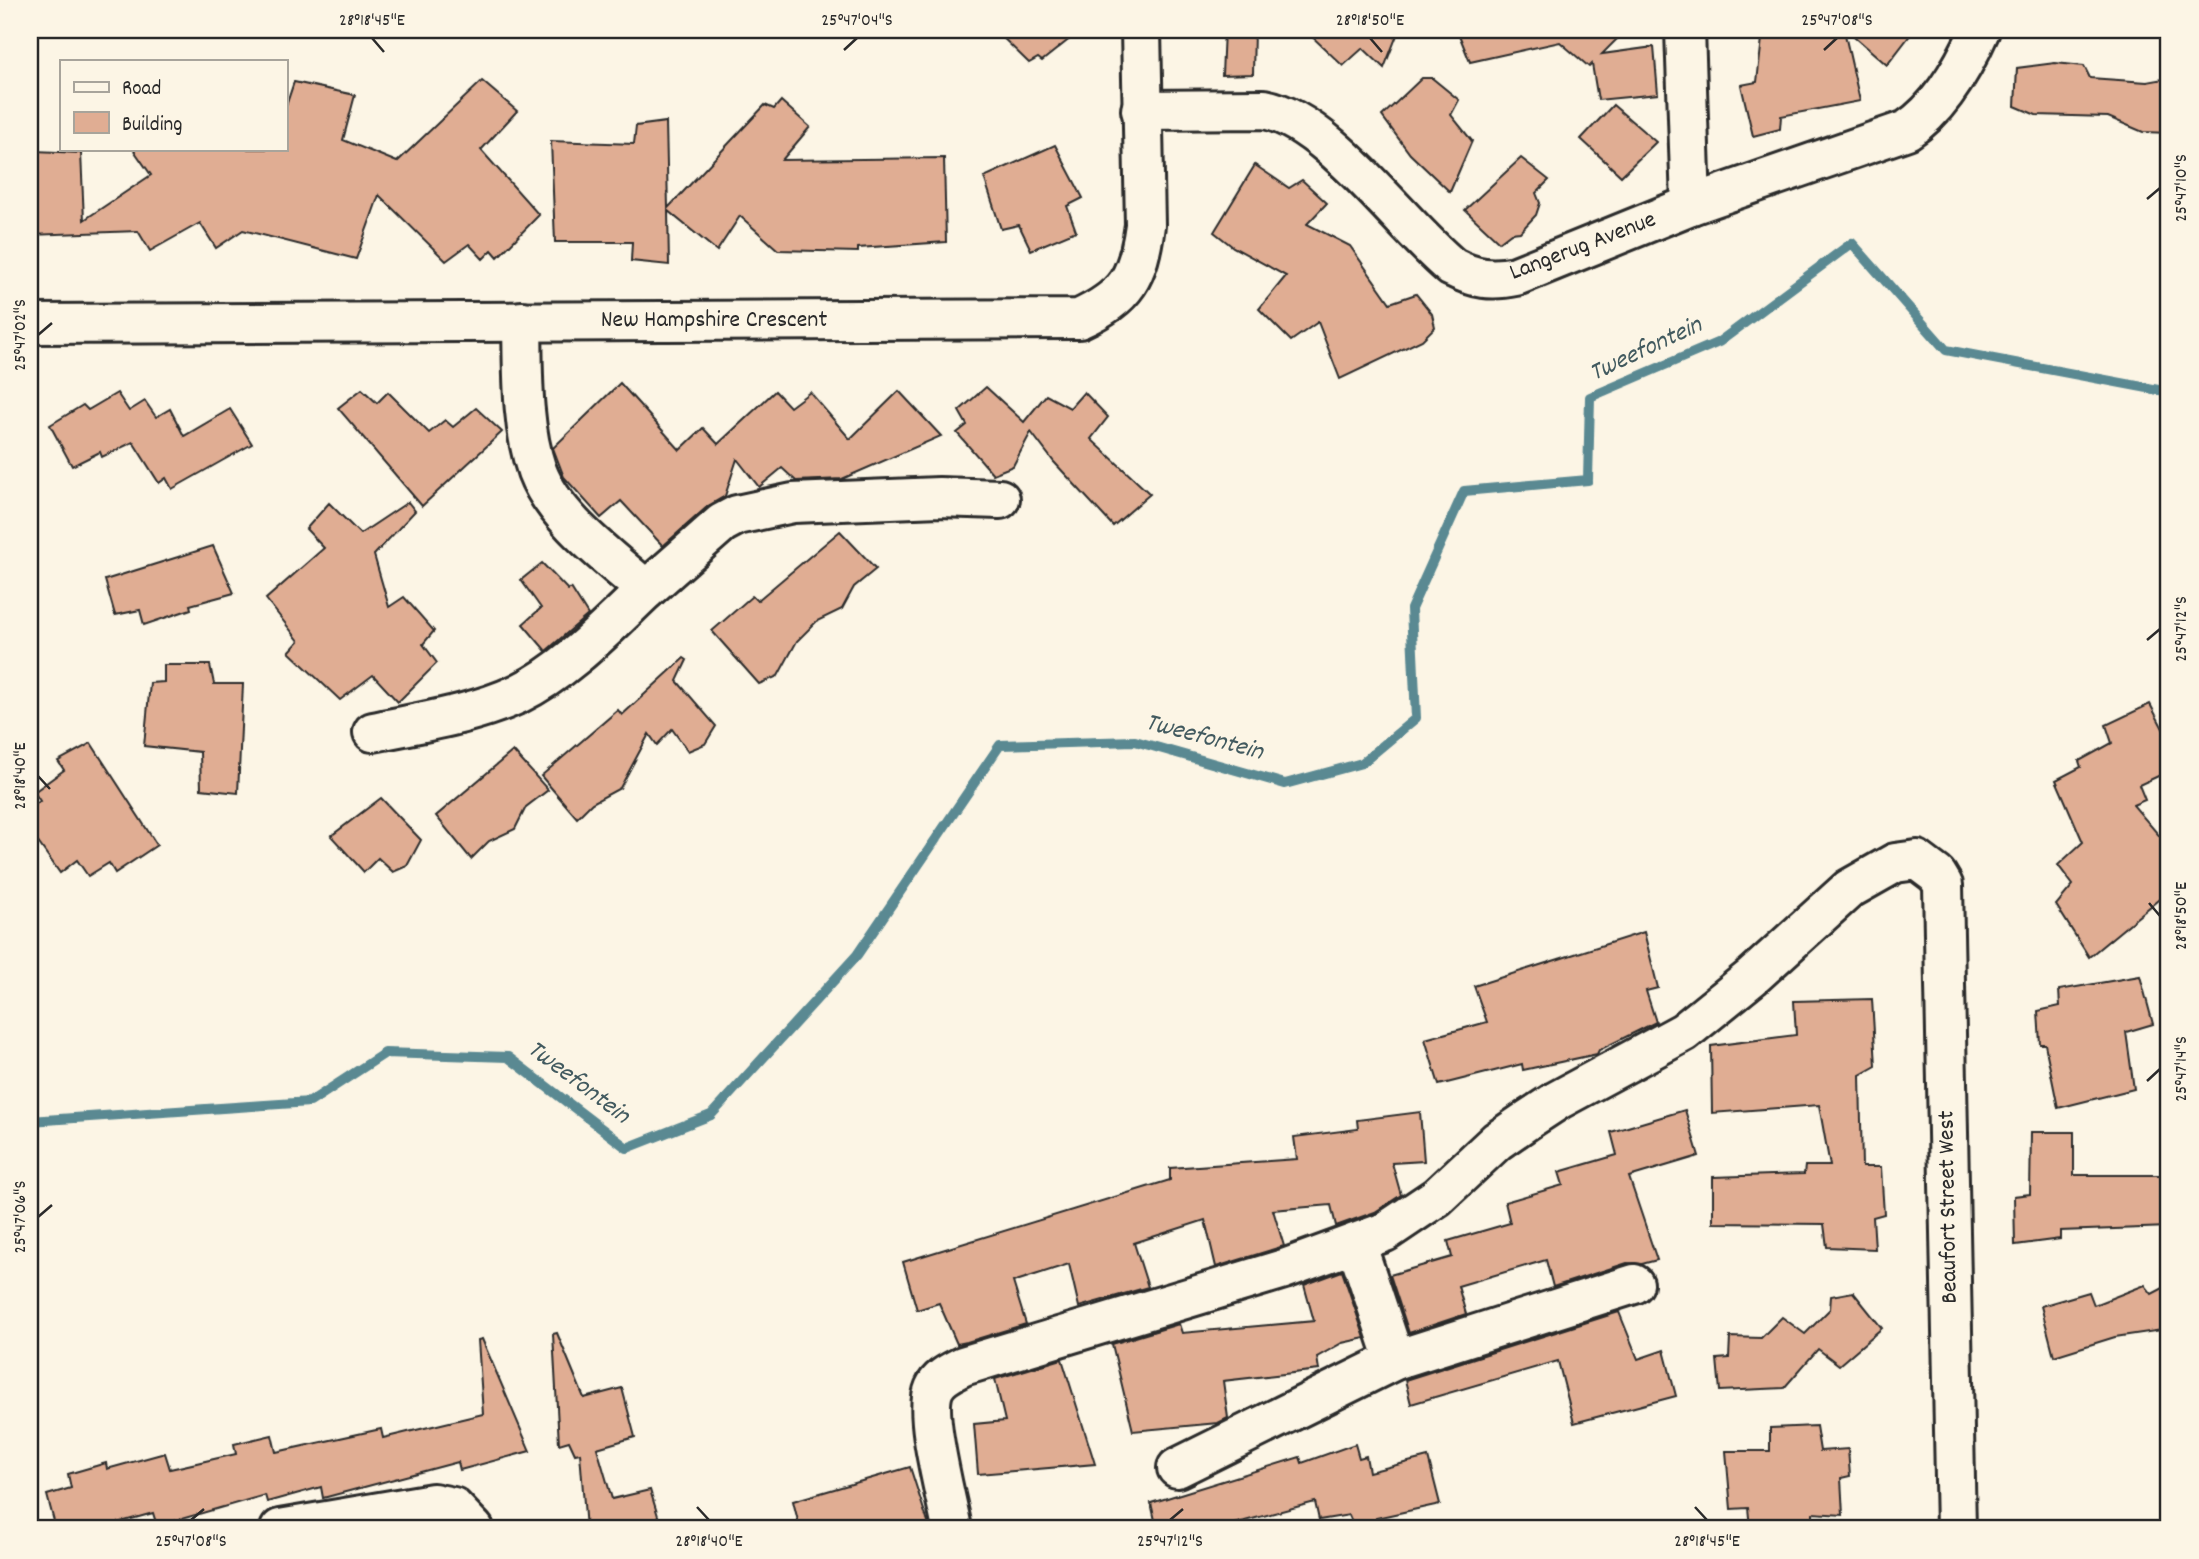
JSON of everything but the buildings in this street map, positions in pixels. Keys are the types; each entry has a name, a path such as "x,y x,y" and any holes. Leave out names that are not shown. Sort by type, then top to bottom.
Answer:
{"street":[{"name":"New Hampshire Crescent","path":"30,324 1079,319 1121,295 1141,252 1145,225 1141,30"},
{"path":"1685,30 1691,205"},
{"name":"Langerug Avenue","path":"1141,110 1264,109 1283,113 1318,134 1452,268 1477,279 1497,280 1516,276 1691,205 1907,130 1920,121 1944,93 1980,30"},
{"path":"522,321 525,395 538,474 565,514 646,590"},
{"path":"373,732 493,704 520,692 564,662 722,523 737,514 793,503 939,498 1000,499"},
{"name":"Beaufort Street West","path":"1356,1243 1411,1217 1497,1141 1558,1100 1685,1032 1752,977 1849,889 1895,863 1917,860 1937,874 1942,886 1956,1529"},
{"path":"952,1529 930,1412 935,1387 943,1376 963,1366 1284,1269 1356,1243 1395,1360"},
{"path":"1177,1468 1395,1360 1634,1284"},
{"path":"280,1529 433,1503 453,1507 474,1529"}],"waterway":[{"name":"Tweefontein","path":"30,1121 310,1102 385,1053 508,1057 627,1148 711,1115 857,955 1000,745 1135,741 1285,784 1362,763 1416,718 1411,609 1464,491 1588,480 1590,397 1719,342 1852,243 1946,350 2169,392"}]}
